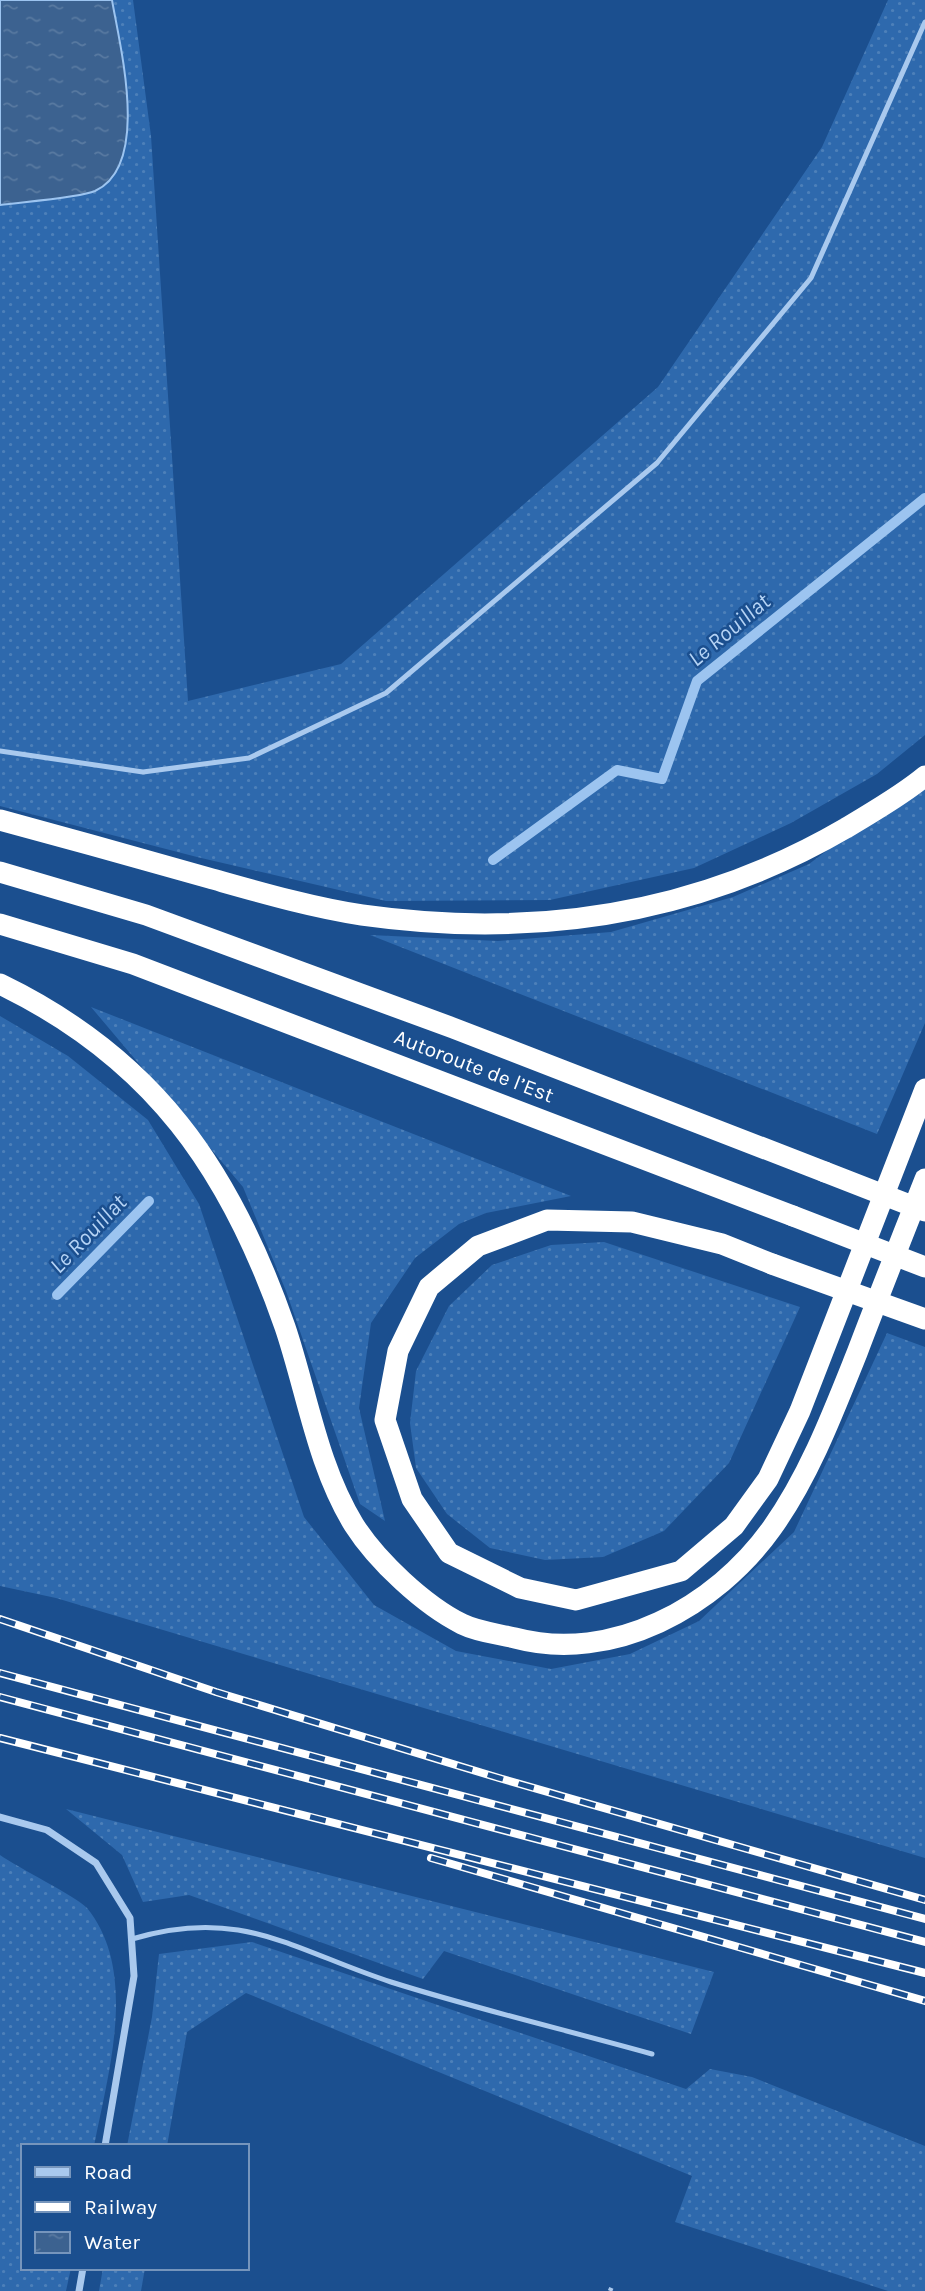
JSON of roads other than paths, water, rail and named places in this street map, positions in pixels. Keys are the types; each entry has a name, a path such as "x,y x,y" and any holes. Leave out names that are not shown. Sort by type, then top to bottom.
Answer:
{"highway":[{"path":"0,820 320,907 433,923 521,925 632,911 717,889 795,857 868,815 925,776"},
{"name":"Autoroute de l’Est","path":"0,872 146,915 453,1028 925,1211"},
{"name":"Autoroute de l’Est","path":"0,924 133,964 925,1267"},
{"path":"0,984 39,1003 104,1045 158,1096 205,1156 247,1230 266,1278 285,1327 326,1465 354,1525 397,1578 463,1625 536,1644 607,1641 665,1622 724,1580 772,1529 825,1434 925,1179"},
{"path":"925,1089 800,1411 768,1479 734,1526 681,1572 576,1600 520,1588 449,1553 412,1499 385,1420 398,1351 429,1287 478,1246 547,1220 632,1222 722,1244 772,1264 925,1319"}],"street":[{"path":"0,1817 47,1830 96,1863 130,1918 134,1976 105,2144"},
{"path":"79,2291 83,2270"}],"lane":[{"path":"0,751 143,772 249,758 386,693 657,463 811,278 925,22"},
{"path":"132,1939 164,1930 203,1926 260,1932 391,1982 652,2054"}],"water":[{"path":"0,0 112,0 125,74 127,132 122,157 112,177 95,191 63,198 0,205"}],"waterway":[{"name":"Le Rouillat","path":"493,860 617,770 662,779 697,681 925,498"},
{"name":"Le Rouillat","path":"57,1295 149,1201"}],"railway":[{"path":"0,1619 216,1692 499,1778 925,1900"},
{"path":"0,1673 925,1919"},
{"path":"0,1697 925,1942"},
{"path":"0,1738 925,1973"},
{"path":"431,1858 925,2001"}]}
